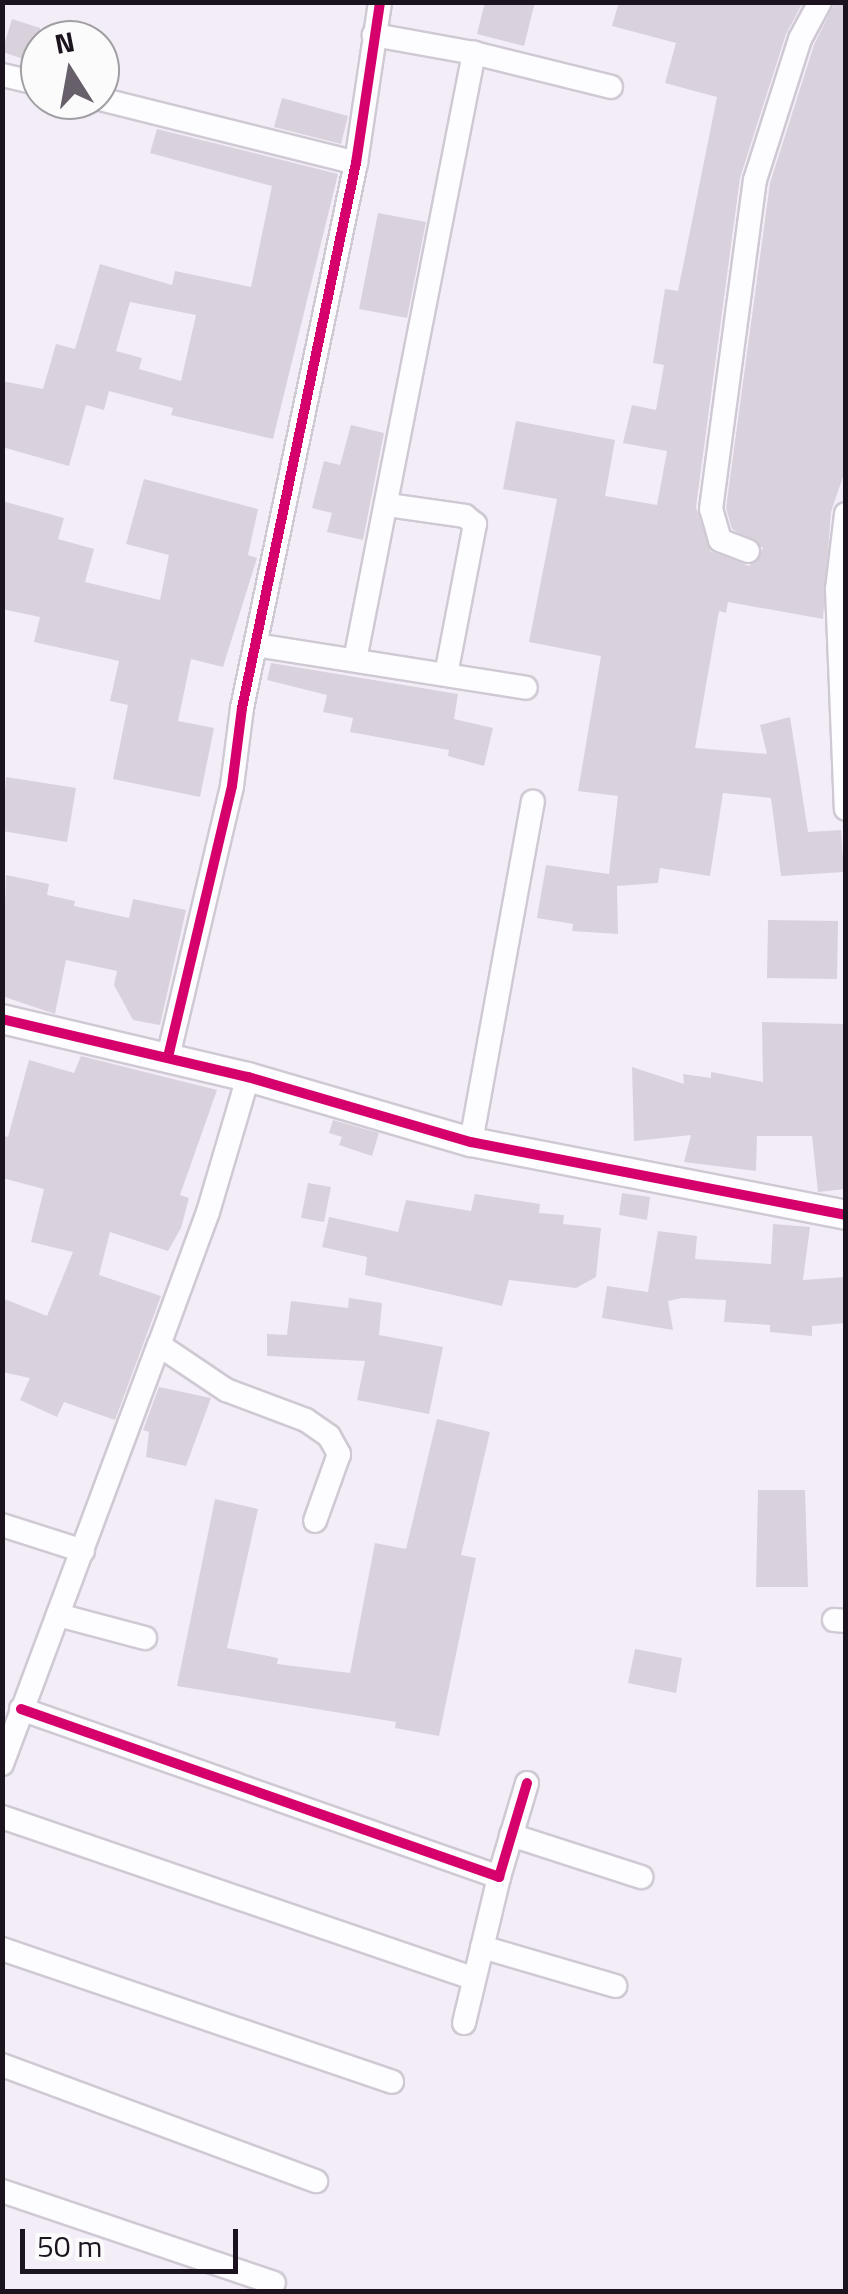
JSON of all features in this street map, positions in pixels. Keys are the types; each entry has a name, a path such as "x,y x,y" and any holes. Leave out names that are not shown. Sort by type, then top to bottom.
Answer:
{"street":[{"path":"168,1057 232,786 256,645 356,163 380,2"},
{"path":"748,551 720,540 712,527 716,470 755,180 800,40 820,2"},
{"path":"374,35 474,53 611,86"},
{"path":"355,660 474,53"},
{"path":"120,104 356,163"},
{"path":"388,505 465,516 475,524 446,674"},
{"path":"846,514 837,589 846,809"},
{"path":"256,645 526,688"},
{"path":"471,1142 533,802"},
{"path":"2,1019 248,1077 471,1142 846,1215"},
{"path":"2,1764 208,1212 248,1077"},
{"path":"159,1344 226,1390 306,1420 330,1436 339,1454 316,1522"},
{"path":"2,1525 83,1551"},
{"path":"58,1615 145,1638"},
{"path":"22,1709 499,1877"},
{"path":"464,2023 499,1877 527,1782"},
{"path":"2,1818 474,1979"},
{"path":"511,1836 642,1877"},
{"path":"482,1947 615,1986"},
{"path":"2,1949 392,2082"},
{"path":"2,2065 316,2181"},
{"path":"2,2191 274,2282"}],"building":[{"path":"485,2 535,2 524,46 477,34"},
{"path":"619,2 803,2 786,34 740,178 696,507 710,551 749,566 763,548 732,529 726,508 770,183 814,45 835,2 846,2 846,468 831,512 823,619 728,602 726,613 719,611 695,748 767,754 760,725 790,717 808,832 841,830 844,872 781,876 771,798 723,793 710,876 660,868 658,883 617,886 618,934 572,931 573,924 537,918 546,865 609,874 618,796 578,791 601,656 529,642 557,499 503,489 516,421 615,440 605,496 657,505 667,451 623,443 632,405 656,410 664,365 653,363 665,289 678,291 717,97 665,83 676,43 612,26"},
{"path":"12,19 20,22 20,58 2,52"},
{"path":"282,98 348,116 341,144 274,127"},
{"path":"157,129 338,174 273,439 171,415 173,408 109,391 104,410 86,405 69,466 2,447 2,381 43,389 56,344 75,349 100,264 172,285 175,271 251,287 272,186 150,153","holes":["130,302 196,315 181,381 139,369 142,358 116,351"]},
{"path":"378,213 426,222 407,318 359,309"},
{"path":"351,425 384,433 363,540 327,532 332,513 312,508 324,461 340,465"},
{"path":"144,479 258,509 248,555 257,558 223,667 191,659 178,721 214,728 200,797 113,779 128,705 110,701 119,661 34,642 40,617 2,609 2,501 64,518 58,539 94,549 85,582 160,600 169,555 126,544"},
{"path":"271,663 458,694 454,719 493,728 484,766 448,756 449,750 350,732 353,718 323,712 327,695 267,680"},
{"path":"6,777 76,788 67,842 2,831"},
{"path":"6,875 49,884 47,895 75,901 74,906 129,918 133,899 186,910 160,1025 133,1020 114,985 117,971 66,960 55,1014 2,996"},
{"path":"768,920 838,921 837,979 767,978"},
{"path":"762,1022 846,1024 846,1189 818,1192 812,1136 757,1136 756,1171 684,1162 691,1135 634,1141 632,1067 684,1084 683,1074 711,1078 711,1072 763,1082"},
{"path":"81,1056 217,1090 180,1195 189,1198 181,1228 168,1251 110,1232 99,1275 161,1296 115,1420 64,1402 57,1417 20,1400 30,1378 2,1372 2,1298 47,1316 73,1252 31,1242 44,1189 2,1178 2,1135 8,1137 29,1060 74,1073"},
{"path":"333,1120 379,1133 372,1156 339,1145 342,1137 329,1133"},
{"path":"308,1183 331,1187 324,1222 301,1218"},
{"path":"622,1193 650,1197 647,1220 619,1215"},
{"path":"475,1194 540,1204 539,1213 564,1215 563,1224 601,1228 596,1277 576,1288 509,1280 502,1306 365,1275 367,1257 322,1247 329,1217 398,1232 406,1200 471,1211"},
{"path":"773,1224 810,1227 803,1280 846,1277 846,1323 812,1326 812,1336 770,1332 770,1325 724,1322 726,1300 682,1298 668,1301 673,1330 602,1318 607,1286 648,1292 658,1231 697,1236 695,1259 771,1264"},
{"path":"349,1298 382,1303 379,1335 443,1347 429,1414 357,1400 365,1361 267,1356 267,1334 287,1335 291,1301 348,1308"},
{"path":"159,1387 211,1398 186,1466 146,1457 149,1432 143,1430"},
{"path":"437,1419 490,1432 461,1555 476,1558 439,1736 395,1728 396,1722 177,1686 215,1499 258,1509 227,1648 278,1658 277,1664 350,1673 375,1543 406,1549"},
{"path":"758,1490 805,1490 808,1587 756,1587"},
{"path":"635,1649 682,1658 676,1693 628,1683"}],"cycle path":[{"path":"168,1057 232,786 242,708 356,163 380,2"},
{"path":"2,1019 248,1077 471,1142 846,1215"},
{"path":"21,1709 499,1877 527,1783"}]}
